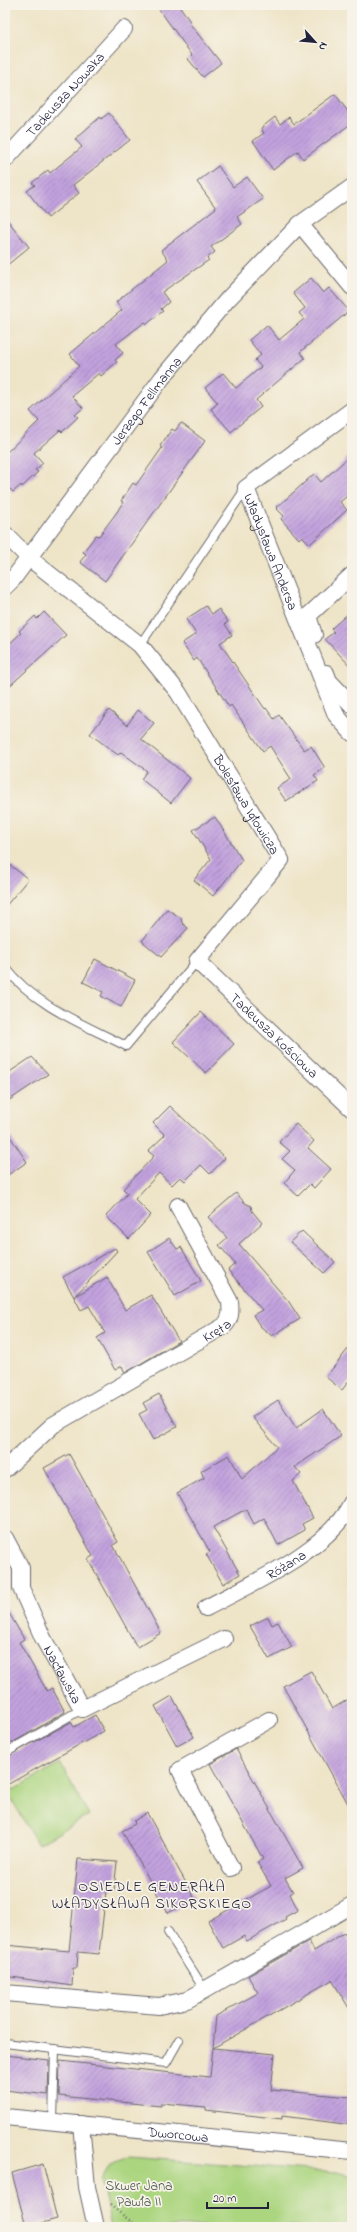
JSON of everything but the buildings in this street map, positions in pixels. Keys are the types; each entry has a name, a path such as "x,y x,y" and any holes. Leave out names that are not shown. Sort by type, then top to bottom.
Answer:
{"street":[{"name":"Tadeusza Nowaka","path":"5,160 124,29"},
{"name":"Jerzego Fellmanna","path":"5,587 29,558 162,378 227,300 300,224 352,187"},
{"path":"300,224 352,287"},
{"name":"Władysława Andersa","path":"352,410 246,488 336,715 352,733"},
{"name":"Bolesława Igłowicza","path":"5,534 29,558 140,645 178,692 280,860 197,961"},
{"name":"Władysława Andersa","path":"352,576 308,616 329,681 352,706"},
{"name":"Tadeusza Kościowa","path":"197,961 352,1108"},
{"name":"Kręta","path":"5,1469 53,1425 224,1326 228,1321 231,1311 230,1302 178,1206"},
{"name":"Różana","path":"206,1608 287,1565 332,1528 352,1502"},
{"name":"Nacławska","path":"5,1538 21,1568 21,1588 43,1638 82,1709 224,1639"},
{"path":"231,1868 180,1770 269,1720"},
{"path":"5,1993 159,2006 187,2000 352,1905"},
{"name":"Dworcowa","path":"5,2117 352,2151"},
{"path":"81,2124 87,2187 96,2227"}],"lane":[{"path":"140,645 246,488"},
{"name":"Bolesława Igłowicza","path":"5,967 14,978 49,1008 126,1046 197,961"},
{"path":"5,1753 82,1709"},
{"path":"168,1932 204,1989"},
{"path":"5,2043 166,2063 179,2040"},
{"path":"53,2121 55,2049"}],"path":[{"path":"87,2187 138,2227"}],"green space":[{"path":"60,1763 89,1815 38,1845 8,1793"},
{"name":"Skwer Jana Pawła II","path":"128,2157 337,2172 352,2176 352,2227 111,2227 101,2179 110,2164"}],"district":[{"name":"OSIEDLE GENERAŁA WŁADYSŁAWA SIKORSKIEGO","path":"152,1894"}]}
